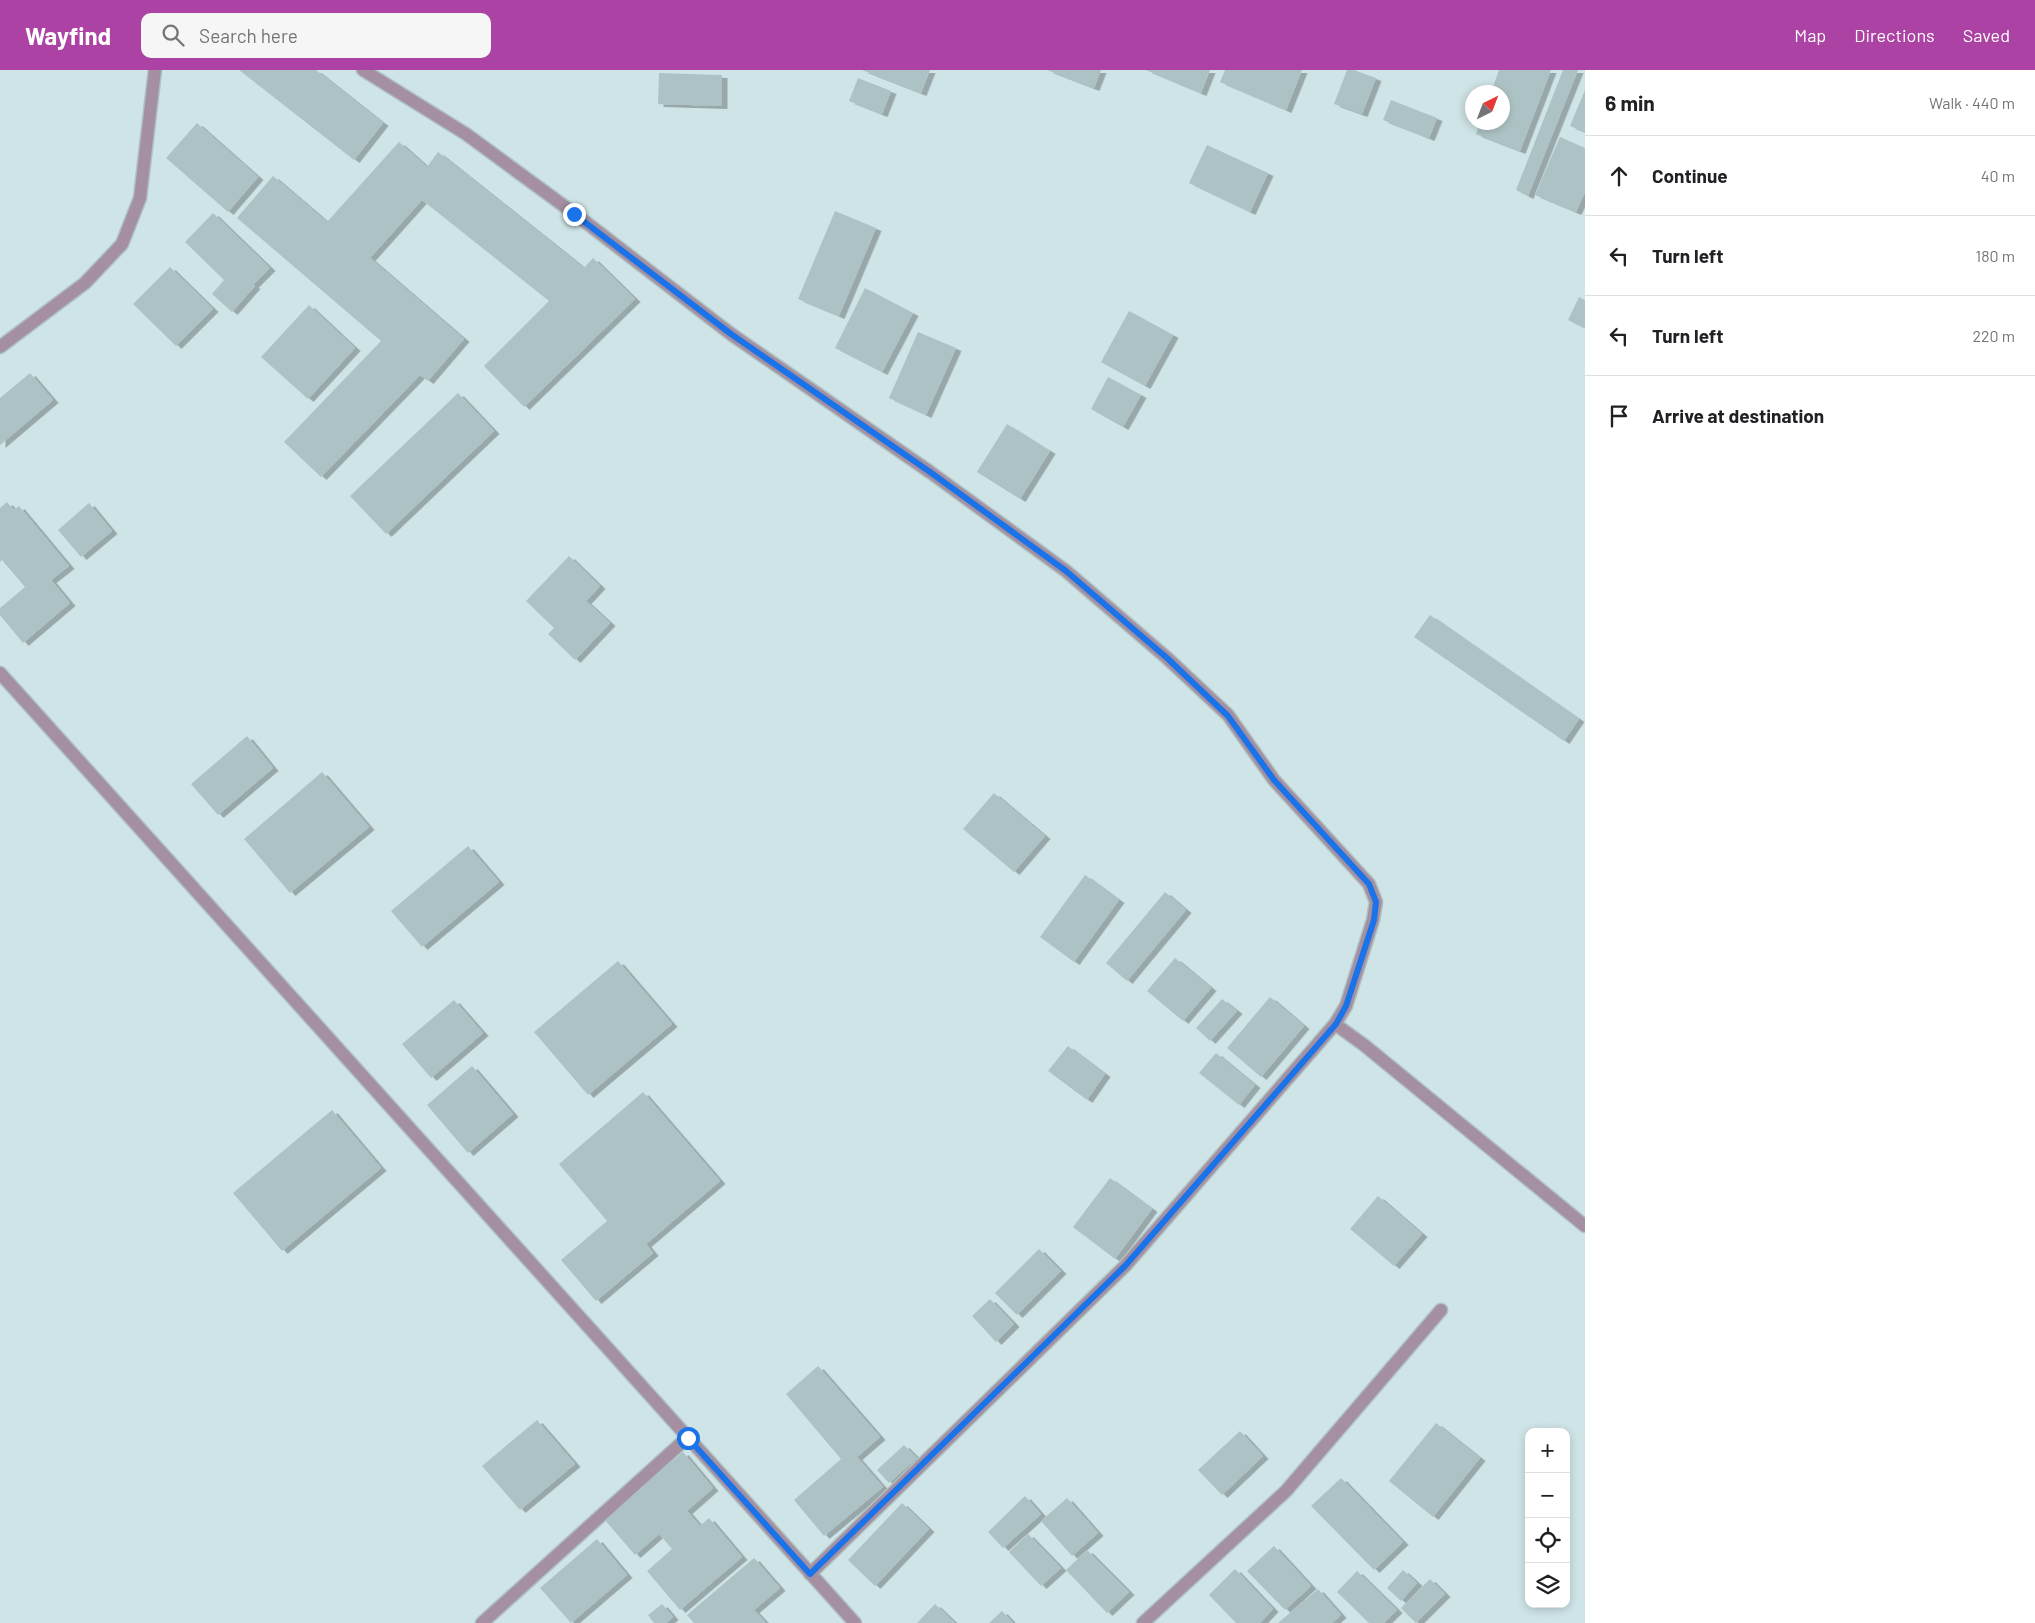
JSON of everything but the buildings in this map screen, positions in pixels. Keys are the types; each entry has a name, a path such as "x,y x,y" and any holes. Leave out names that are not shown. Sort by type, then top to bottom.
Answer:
{"street":[{"path":"0,347 85,283 122,244 140,198 155,70"},
{"path":"364,70 466,134 731,334 930,472 1066,571 1167,658 1228,716 1274,780 1369,884 1375,896 1374,920 1346,1006 1336,1024 1125,1266 810,1574"},
{"path":"0,673 855,1623"},
{"path":"1336,1024 1585,1226"},
{"path":"1143,1623 1286,1491 1440,1310"},
{"path":"482,1623 688,1438"}],"route":[{"path":"574,214 731,334 930,472 1066,571 1167,658 1228,716 1274,780 1373,889 1376,902 1374,920 1346,1006 1336,1024 1125,1266 810,1574 688,1438"}]}
